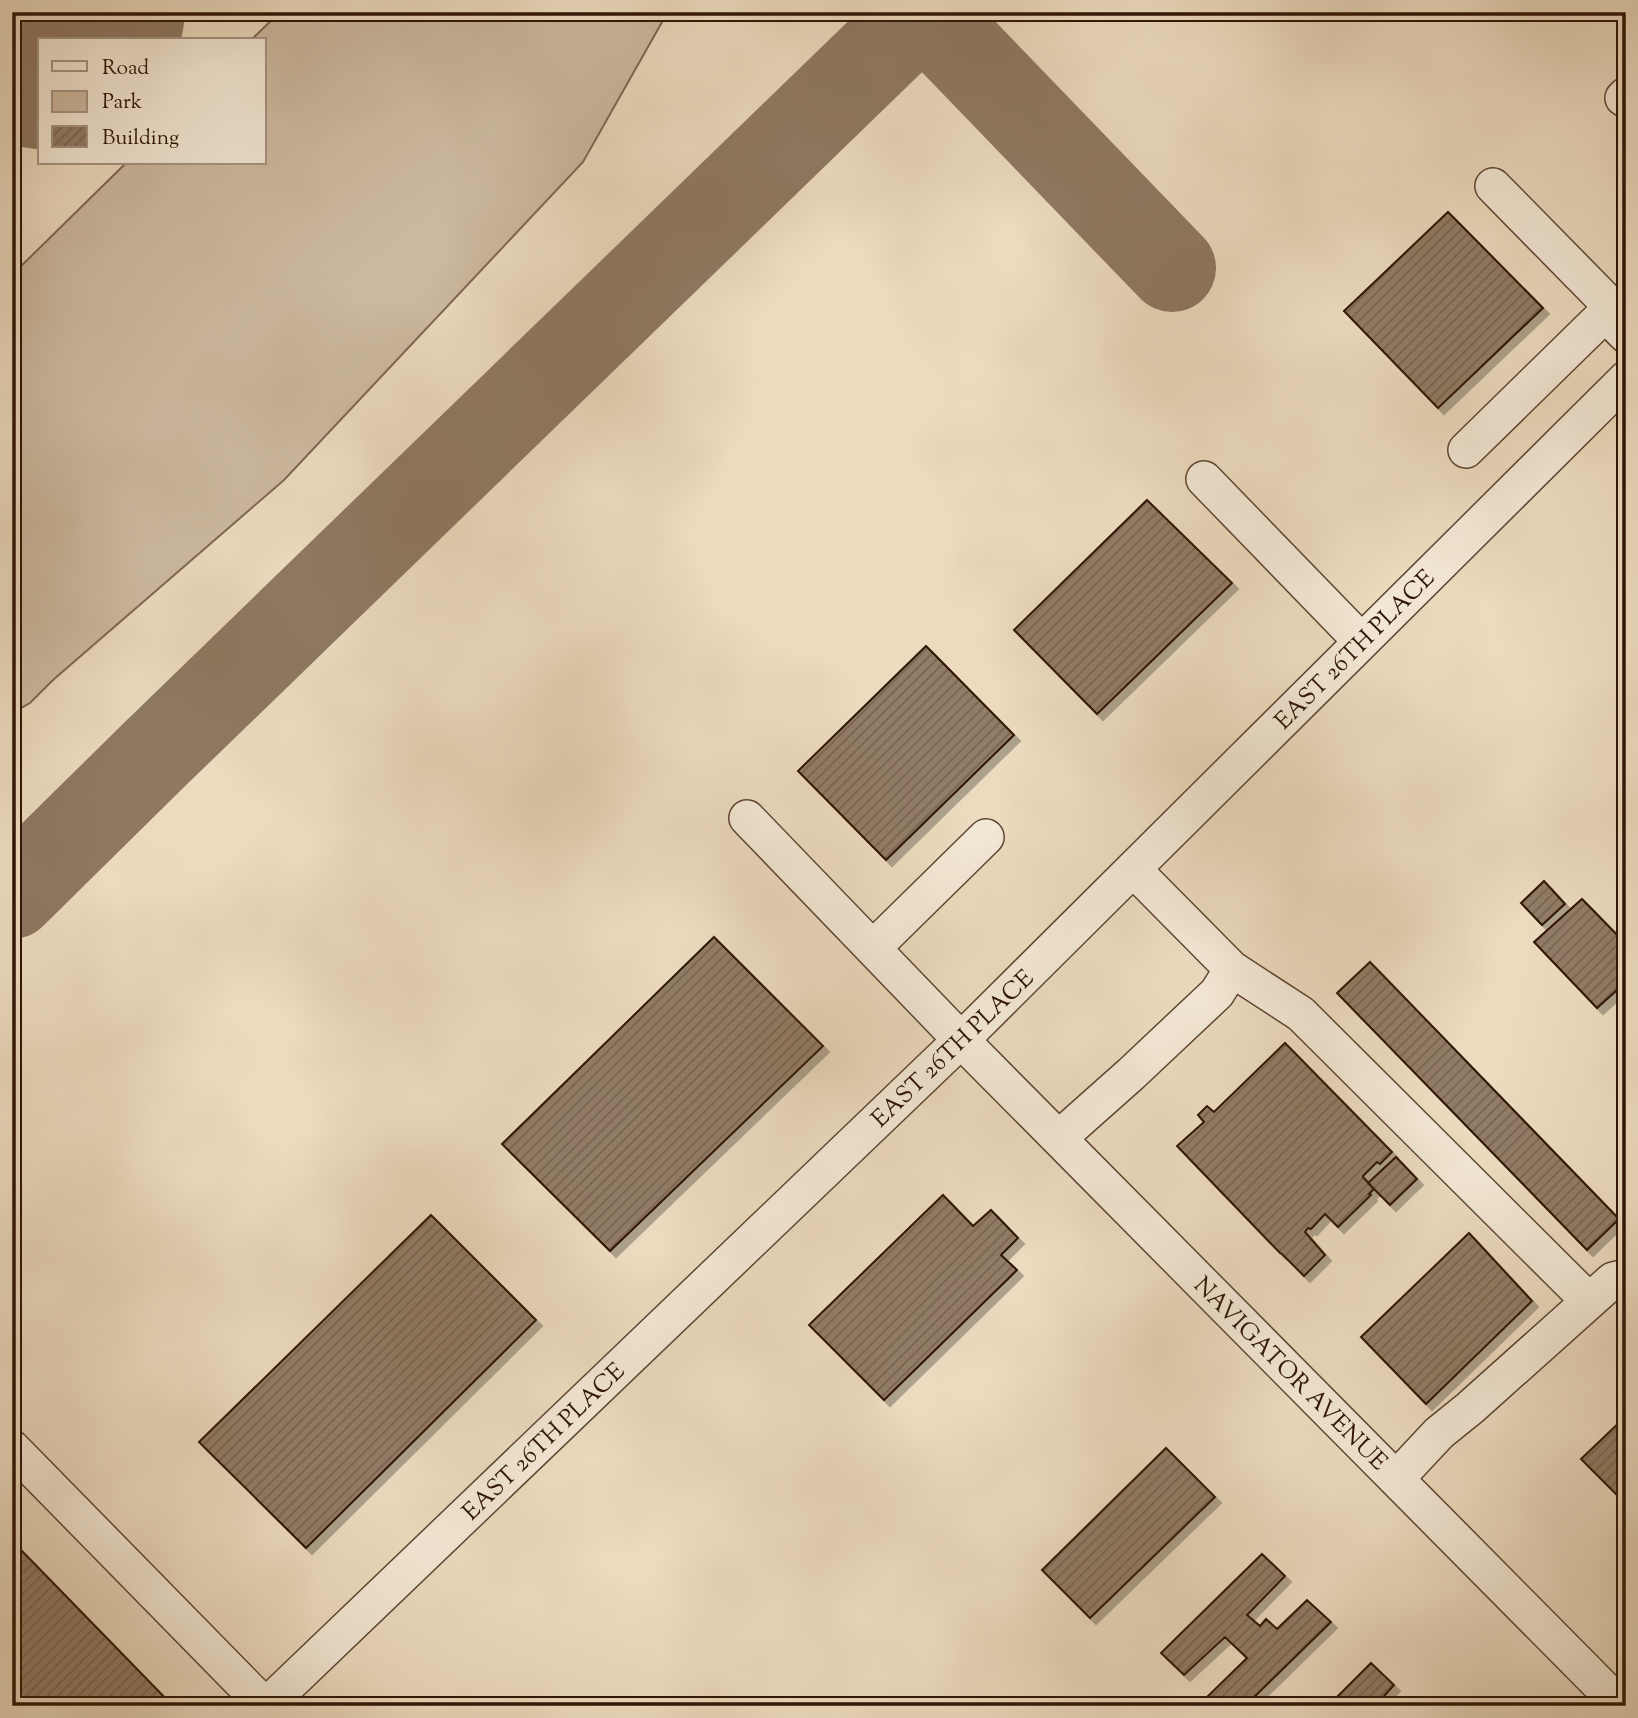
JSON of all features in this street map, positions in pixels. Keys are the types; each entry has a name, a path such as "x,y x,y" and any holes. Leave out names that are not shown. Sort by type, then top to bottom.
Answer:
{"street":[{"path":"1466,450 1615,325 1606,301 1493,186"},
{"name":"EAST 26TH PLACE","path":"266,1706 961,1040 1626,379"},
{"path":"1204,479 1361,642"},
{"name":"NAVIGATOR AVENUE","path":"747,818 961,1040 1620,1706"},
{"path":"873,948 986,837"},
{"path":"1133,869 1233,969 1301,1014 1589,1301"},
{"path":"1059,1138 1217,993 1233,969"},
{"path":"1396,1479 1439,1433 1589,1301 1613,1280 1626,1277"},
{"path":"12,1448 266,1706"}],"green space":[{"path":"280,12 664,12 666,15 583,162 284,480 53,680 30,703 12,713 12,275 125,164 266,164 266,38 253,38"}],"building":[{"path":"1448,212 1543,308 1438,408 1344,311"},
{"path":"1147,500 1232,583 1097,714 1014,630"},
{"path":"926,646 1014,735 886,860 798,771"},
{"path":"1544,881 1565,904 1542,925 1521,903"},
{"path":"1582,899 1626,944 1626,982 1597,1008 1534,942"},
{"path":"714,937 823,1046 610,1251 502,1144"},
{"path":"1370,962 1619,1219 1587,1250 1337,993"},
{"path":"1285,1043 1392,1152 1363,1176 1374,1189 1338,1227 1325,1214 1305,1232 1325,1255 1304,1276 1177,1146 1204,1122 1198,1115 1207,1106 1214,1112"},
{"path":"1396,1157 1417,1179 1390,1205 1368,1183"},
{"path":"943,1195 973,1226 991,1210 1018,1238 1001,1255 1017,1270 884,1400 809,1325"},
{"path":"431,1215 536,1320 306,1548 199,1442"},
{"path":"1469,1233 1532,1301 1426,1404 1361,1337"},
{"path":"1626,1416 1626,1504 1581,1459"},
{"path":"1166,1448 1215,1497 1090,1618 1042,1570"},
{"path":"21,1550 173,1706 12,1706 12,1558"},
{"path":"1262,1554 1285,1576 1247,1615 1260,1626 1266,1619 1277,1629 1307,1600 1331,1622 1245,1706 1213,1706 1206,1698 1247,1658 1225,1637 1184,1675 1161,1653"},
{"path":"1371,1663 1394,1685 1375,1706 1328,1706"}],"taxiway":[{"path":"12,895 921,12"},
{"path":"925,12 1172,268"}],"runway":[{"path":"48,38 75,12"}]}
